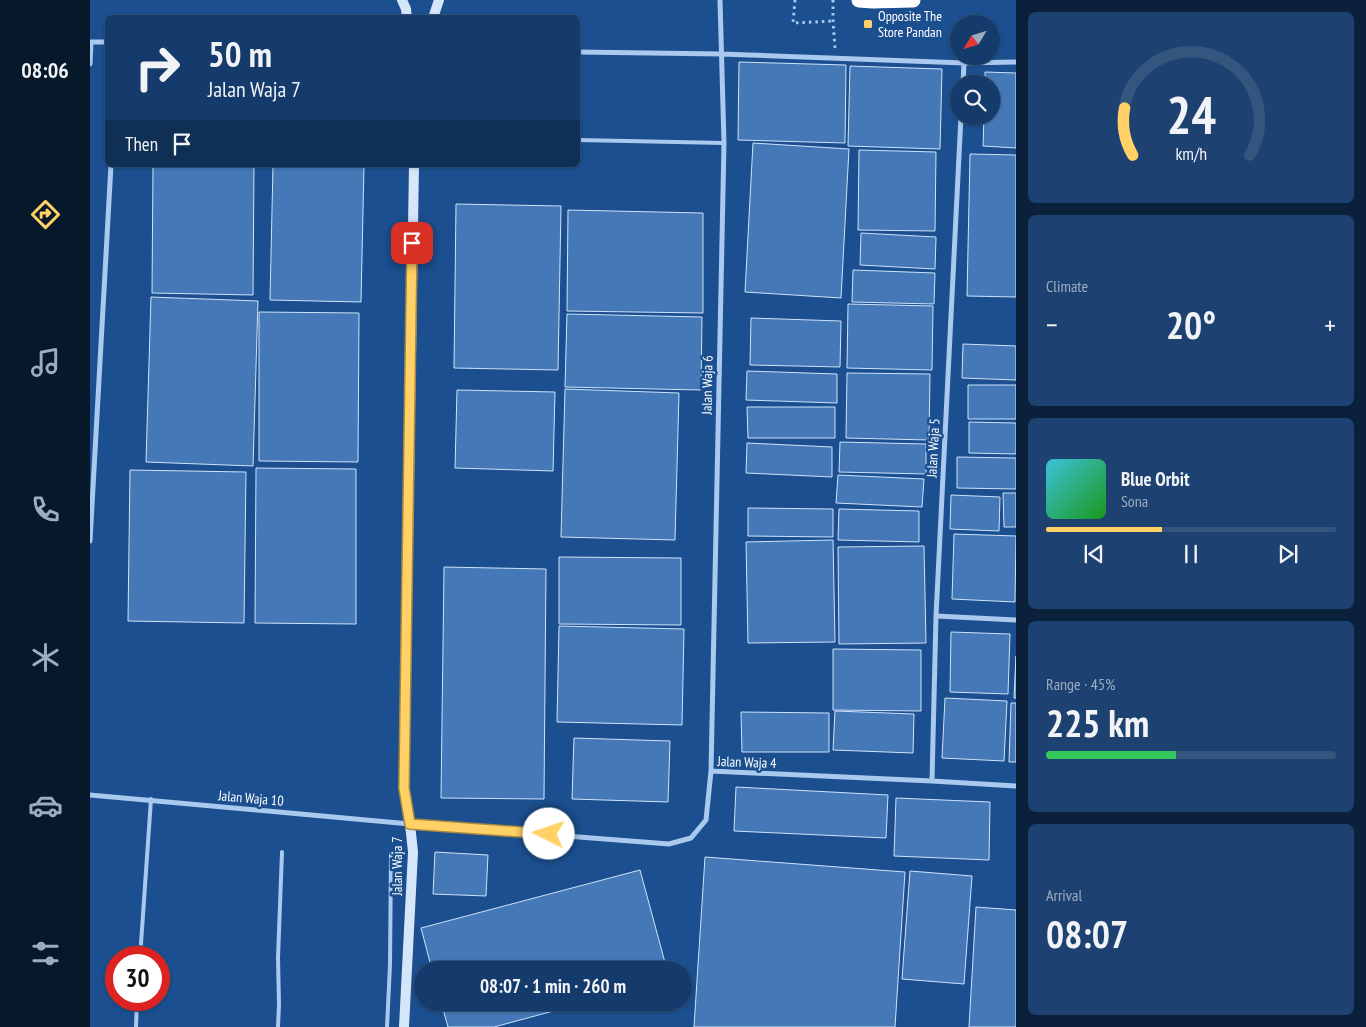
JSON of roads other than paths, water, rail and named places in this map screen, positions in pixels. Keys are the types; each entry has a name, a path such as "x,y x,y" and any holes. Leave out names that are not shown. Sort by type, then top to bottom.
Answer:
{"highway":[{"path":"859,0 913,0"}],"street":[{"path":"402,0 407,15"},
{"path":"434,15 439,0"},
{"name":"Jalan Waja 6","path":"711,771 724,143 720,0"},
{"path":"90,64 90,42 105,42"},
{"path":"580,52 721,54 950,63"},
{"path":"1000,62 1016,62"},
{"name":"Jalan Waja 5","path":"932,781 936,616 961,125"},
{"path":"90,541 111,167"},
{"name":"Jalan Waja 7","path":"404,1027 413,852 404,788 414,167"},
{"path":"936,616 1016,620"},
{"name":"Jalan Waja 4","path":"410,824 669,844 691,838 706,820 711,771 1016,786"},
{"name":"Jalan Waja 10","path":"90,794 410,824"}],"lane":[{"path":"580,140 724,143"},
{"path":"141,946 151,799"},
{"path":"278,1027 278,958 282,852"},
{"path":"387,1027 390,965 391,854"},
{"path":"136,1027 137,1011"}],"place":[{"name":"Opposite The Store Pandan","path":"868,24"}]}
